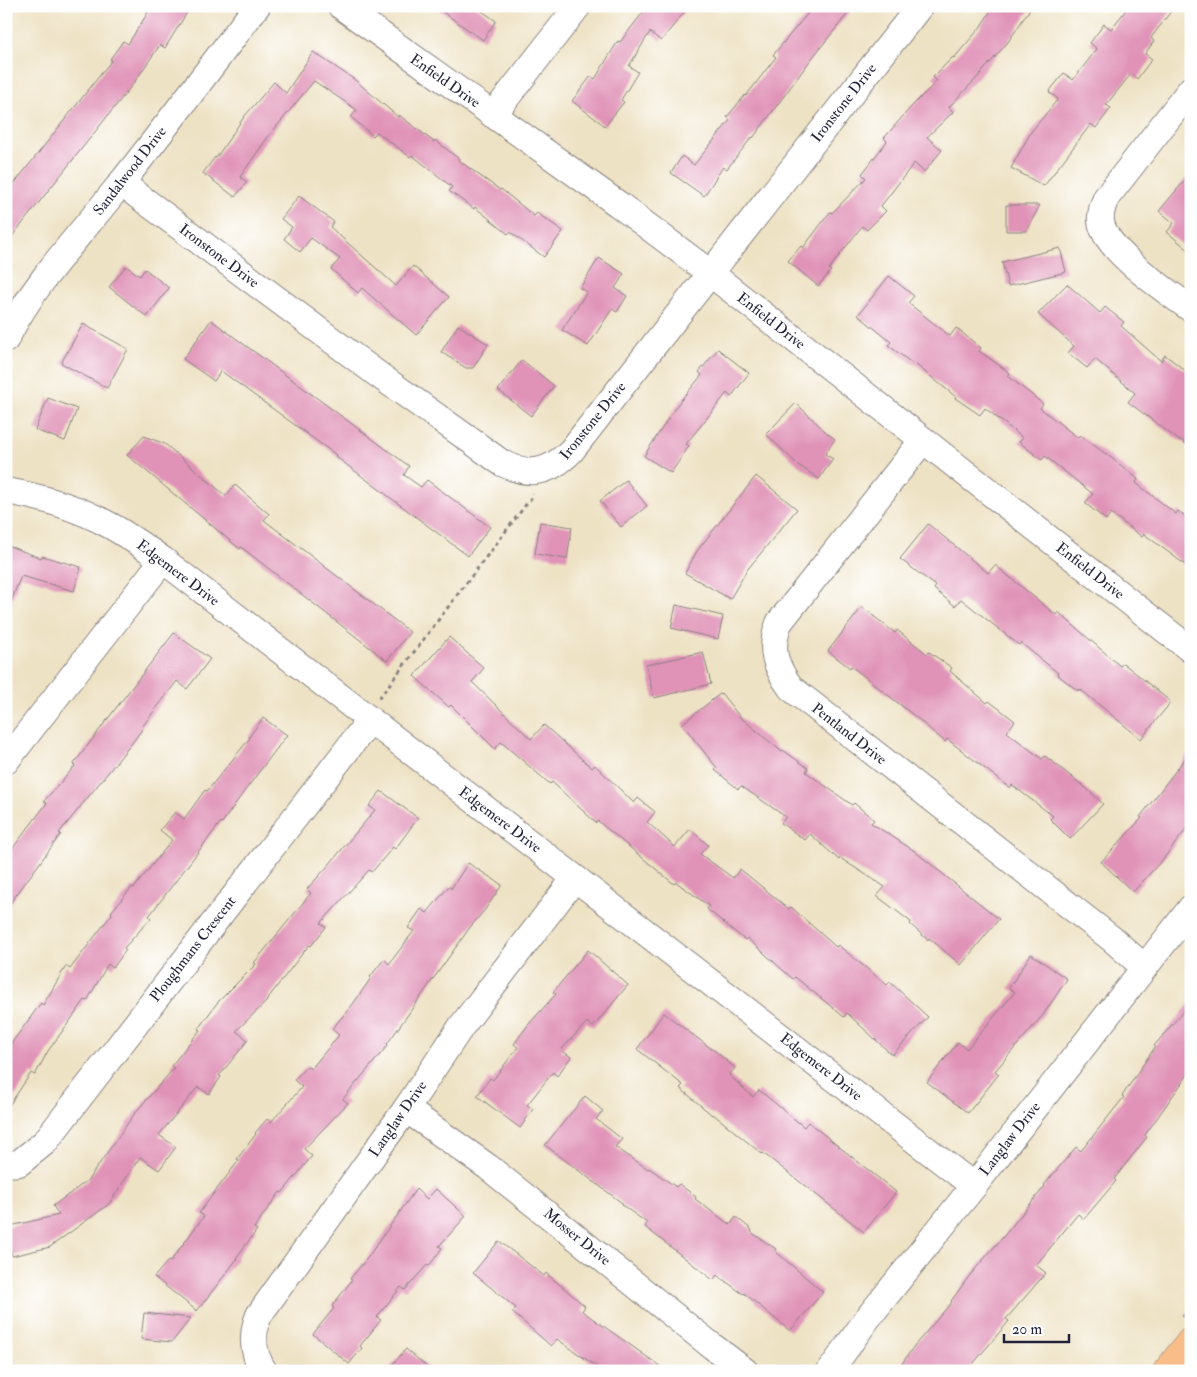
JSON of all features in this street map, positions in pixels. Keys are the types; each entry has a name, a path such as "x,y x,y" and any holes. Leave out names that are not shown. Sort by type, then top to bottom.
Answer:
{"main road":[{"path":"1167,1371 1191,1341"}],"street":[{"name":"Sandalwood Drive","path":"6,339 28,301 257,6"},
{"name":"Enfield Drive","path":"341,6 710,273 1191,650"},
{"path":"493,115 578,6"},
{"name":"Ironstone Drive","path":"121,183 372,370 502,463 515,470 528,472 544,470 559,463 571,451 920,6"},
{"path":"1191,89 1106,198 1101,222 1106,238 1118,252 1191,309"},
{"name":"Pentland Drive","path":"923,440 779,623 774,643 775,658 780,674 791,688 1104,933 1144,967"},
{"name":"Edgemere Drive","path":"6,490 52,502 112,526 163,560 974,1186"},
{"path":"6,760 163,560"},
{"name":"Ploughmans Crescent","path":"6,1164 19,1163 45,1142 370,720"},
{"name":"Langlaw Drive","path":"264,1371 254,1353 254,1326 259,1315 406,1109 461,1027 575,878"},
{"name":"Langlaw Drive","path":"830,1371 867,1319 974,1186 1191,908"},
{"name":"Mosser Drive","path":"406,1109 488,1167 554,1218 745,1371"}],"path":[{"path":"370,720 374,703 531,498 538,471"}],"building":[{"path":"152,6 191,6 165,48 160,45 133,84 6,244 6,196 112,60 110,59 123,41 128,44"},
{"path":"434,6 475,6 496,21 483,40"},
{"path":"648,6 689,6 661,41 650,32 629,66 638,72 621,100 624,102 605,126 572,101 591,76 595,79 618,41 620,42"},
{"path":"814,6 854,6 812,58 753,138 727,169 723,167 704,196 671,173 682,156 694,165 730,120 727,117 776,57 773,55"},
{"path":"994,6 1032,6 1008,42 949,107 953,112 927,137 942,150 924,172 914,163 881,206 886,211 867,230 862,226 829,269 831,271 818,286 788,261 801,246 803,248 830,212 832,213 866,178 862,174 887,141 884,138 937,81 933,77 954,58 979,29"},
{"path":"1129,6 1175,6 1151,38 1154,41 1145,54 1152,59 1137,79 1131,74 1106,105 1111,108 1096,128 1091,124 1044,186 1011,168 1031,132 1058,99 1049,92 1064,73 1073,80 1097,49 1090,43 1104,24 1111,29"},
{"path":"313,52 355,80 398,117 399,115 434,142 435,140 458,160 501,189 534,216 537,213 563,231 544,257 510,232 508,234 475,207 474,209 449,191 452,187 412,155 410,157 377,132 373,136 351,117 357,110 314,81 268,137 240,177 247,182 235,197 203,173 216,158 244,117 274,82 286,93"},
{"path":"1191,173 1191,252 1167,232 1174,223 1159,211"},
{"path":"299,196 334,222 330,227 396,286 413,266 449,297 416,335 362,288 358,293 331,269 340,259 311,238 300,252 284,239 292,227 281,219"},
{"path":"1006,205 1040,205 1026,231 1006,231"},
{"path":"1060,248 1066,272 1008,286 1002,262"},
{"path":"599,258 624,274 615,288 627,296 617,312 612,309 588,346 562,330 587,292 580,288"},
{"path":"126,266 140,276 145,269 169,288 147,317 109,287"},
{"path":"889,276 914,296 908,303 950,336 956,328 981,348 979,351 1010,373 1008,376 1043,404 1040,408 1078,438 1080,435 1118,463 1138,479 1136,483 1176,514 1178,511 1191,521 1191,569 1144,534 1142,537 1111,513 1106,520 1085,503 1093,494 1045,456 1042,460 1019,442 1023,438 985,408 980,415 955,398 914,363 888,345 891,342 858,315"},
{"path":"1067,284 1100,313 1105,307 1124,322 1121,326 1161,361 1165,355 1191,375 1191,448 1128,402 1135,393 1095,359 1087,368 1068,353 1074,346 1038,314"},
{"path":"211,320 409,466 404,475 421,487 427,480 490,527 468,556 336,455 221,371 214,381 183,359"},
{"path":"83,324 128,349 107,388 61,363"},
{"path":"458,325 488,344 473,368 466,368 441,352"},
{"path":"718,349 749,373 731,397 727,393 686,444 689,446 671,473 644,456 677,405 702,375 699,372"},
{"path":"522,360 554,386 531,416 498,390"},
{"path":"48,398 77,409 65,441 35,430"},
{"path":"796,403 835,439 825,454 833,459 819,479 798,465 766,434"},
{"path":"144,436 165,444 226,496 235,485 269,514 264,520 410,632 387,661 241,547 240,549 127,455"},
{"path":"756,476 797,509 747,570 730,599 685,573 697,551"},
{"path":"626,480 647,506 621,527 600,501"},
{"path":"540,522 572,527 567,559 535,554"},
{"path":"928,524 988,573 995,565 1056,615 1058,612 1120,666 1123,663 1171,702 1141,739 1080,689 1078,691 1021,643 1019,645 961,599 955,606 934,589 936,586 900,559"},
{"path":"6,545 41,558 42,556 81,567 74,591 21,576 8,609 6,609"},
{"path":"676,605 723,616 718,639 671,628"},
{"path":"862,607 895,633 897,630 927,654 929,652 952,668 950,671 987,703 989,701 1015,721 1007,732 1042,759 1045,756 1103,804 1070,839 1050,819 1053,816 1012,785 1010,788 947,739 945,742 851,666 850,668 828,651"},
{"path":"174,633 210,659 187,689 177,681 132,743 59,833 61,834 6,909 6,857 47,803 44,801 75,766 73,765"},
{"path":"449,637 484,668 472,682 531,739 544,725 592,768 595,765 634,803 638,798 655,812 647,822 675,847 690,829 708,845 700,854 733,878 740,869 789,909 791,907 836,947 838,945 887,985 890,982 928,1017 892,1055 847,1013 844,1017 795,977 793,979 747,938 745,940 707,909 709,906 676,882 674,884 598,821 596,823 552,782 550,784 501,742 495,749 451,705 449,707 414,676"},
{"path":"703,652 711,684 654,698 646,665"},
{"path":"721,693 740,717 782,752 783,750 808,768 806,772 852,805 854,803 874,820 871,823 913,850 999,919 961,965 929,938 928,940 910,924 911,922 877,896 885,887 840,858 839,860 810,834 805,840 781,823 786,817 741,786 738,789 715,770 717,768 682,724"},
{"path":"263,718 287,735 222,823 149,916 151,918 124,948 126,950 113,968 108,964 87,1001 85,1000 48,1051 35,1075 31,1073 6,1110 6,1054 13,1041 41,1003 43,1005 66,966 70,969 112,914 111,912 132,887 134,888 172,840 160,830 175,812 184,819 205,790 207,791 250,738"},
{"path":"1191,751 1191,823 1164,858 1133,892 1101,862 1142,818 1140,817"},
{"path":"381,791 418,818 395,849 393,847 372,872 369,870 321,923 326,927 311,946 309,945 269,999 236,1031 248,1040 219,1076 221,1077 209,1094 198,1087 159,1135 176,1147 159,1170 140,1157 109,1204 50,1247 12,1256 6,1227 59,1215 53,1206 88,1180 135,1113 174,1068 171,1066 200,1030 198,1029 217,1003 256,964 254,963 311,893 307,889 375,810 369,806"},
{"path":"468,863 502,885 388,1045 343,1099 348,1103 304,1149 312,1156 282,1193 280,1192 254,1228 257,1230 237,1259 197,1311 154,1277 168,1261 170,1262 204,1216 199,1213 239,1160 237,1159 255,1133 267,1119 271,1122 302,1087 294,1080 307,1066 311,1069 339,1035 332,1029 353,1004 384,959 389,964 414,931 408,928 421,909 427,913 449,886 451,889"},
{"path":"588,950 628,985 593,1027 587,1022 561,1050 571,1057 557,1076 553,1072 527,1105 533,1109 520,1128 477,1096 490,1078 493,1080 518,1047 514,1044 528,1025 556,994 553,992"},
{"path":"1031,954 1067,979 1043,1015 995,1071 999,1074 968,1113 927,1082 958,1042 967,1049 1015,992 1009,988"},
{"path":"1191,1002 1191,1070 1145,1135 1147,1137 1114,1179 1116,1181 1084,1219 1078,1214 1036,1265 1046,1273 1006,1319 1009,1321 967,1371 897,1371 914,1346 952,1302 970,1275 1044,1185 1076,1147 1081,1151 1124,1097 1122,1096 1154,1046"},
{"path":"664,1013 735,1068 729,1075 753,1097 759,1090 804,1127 808,1122 896,1192 864,1232 712,1115 680,1088 683,1085 637,1049"},
{"path":"585,1096 603,1111 596,1119 622,1139 615,1147 676,1187 679,1184 696,1197 695,1199 730,1225 736,1217 752,1230 751,1232 776,1249 775,1251 823,1292 790,1331 744,1293 717,1275 713,1280 645,1227 647,1223 545,1145"},
{"path":"416,1189 427,1199 436,1189 466,1216 439,1246 442,1248 429,1266 427,1265 405,1290 401,1287 377,1317 381,1320 360,1346 362,1348 349,1364 313,1334 334,1308 332,1306 352,1280 350,1279 368,1257"},
{"path":"499,1241 544,1276 546,1273 585,1306 582,1311 667,1371 603,1371 557,1339 551,1346 512,1312 516,1308 473,1273"},
{"path":"144,1313 191,1318 172,1342 141,1339"},
{"path":"406,1349 432,1371 387,1371"}]}
